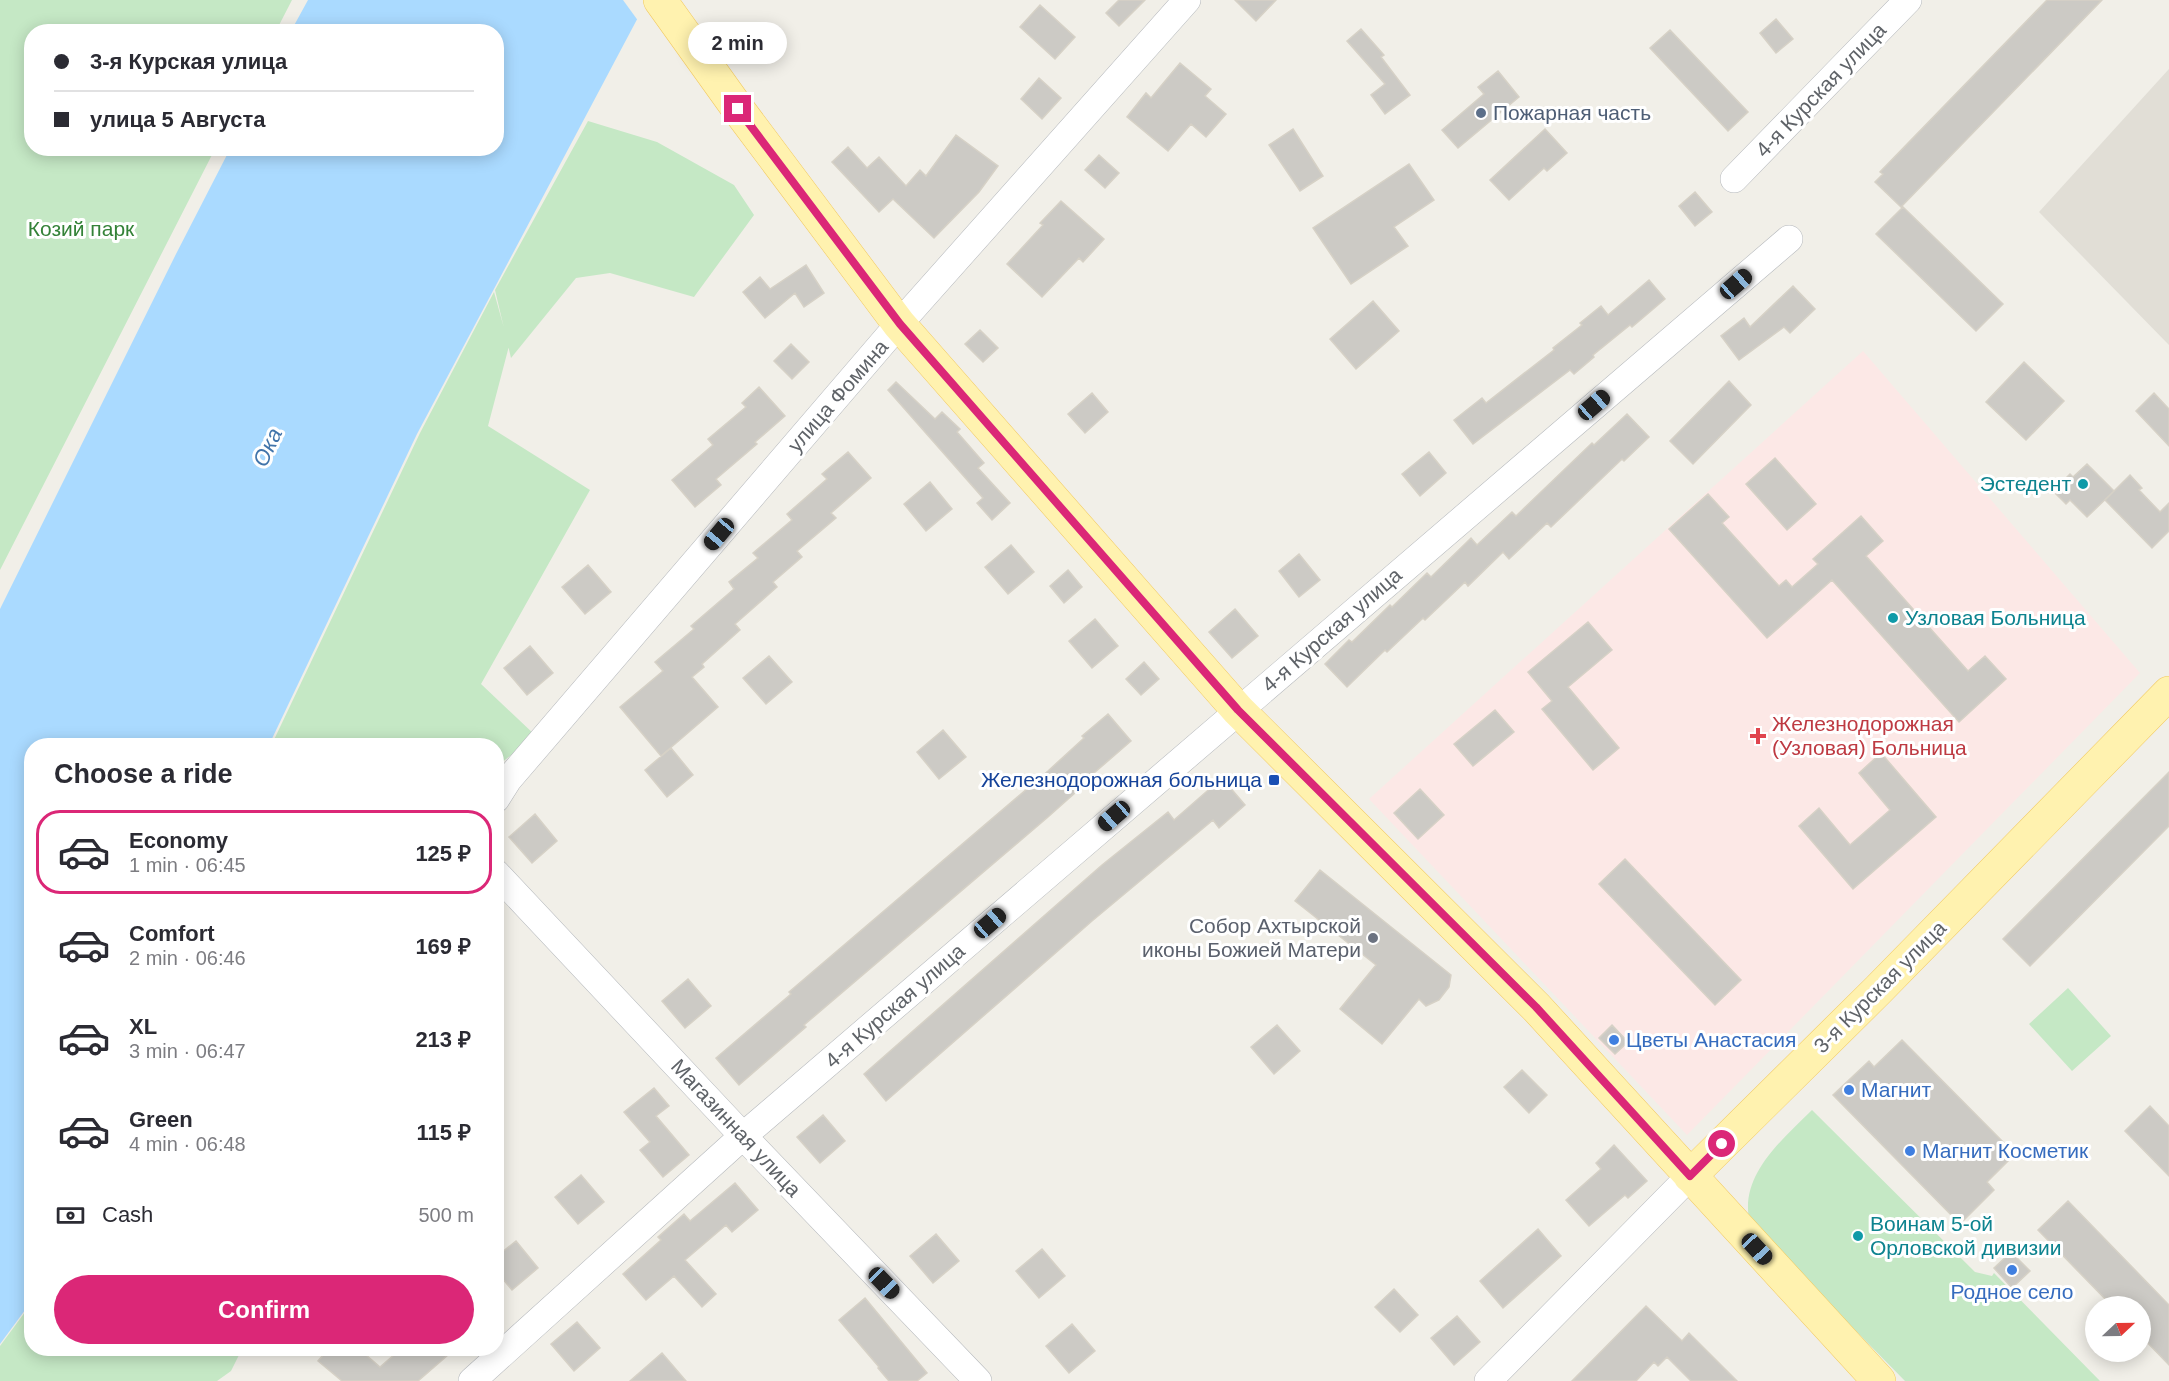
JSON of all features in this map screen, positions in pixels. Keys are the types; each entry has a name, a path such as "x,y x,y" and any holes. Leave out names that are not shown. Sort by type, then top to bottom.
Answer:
{"main road":[{"path":"660,0 738,109 900,324 1238,710 1536,1007 1879,1381"},
{"name":"3-я Курская улица","path":"1690,1176 1929,938 2169,693"}],"street":[{"name":"улица Фомина","path":"504,786 900,324 1187,0"},
{"name":"4-я Курская улица","path":"1734,179 1908,0"},
{"name":"4-я Курская улица","path":"504,1352 743,1136 1789,238"},
{"name":"Магазинная улица","path":"504,882 743,1136 978,1381"},
{"name":"3-я Курская улица","path":"1488,1381 1690,1176"},
{"name":"4-я Курская улица","path":"472,1381 500,1356"}],"shaded area":[{"path":"2169,69 2169,345 2039,212"},
{"name":"Железнодорожная (Узловая) Больница","path":"1863,351 2140,673 1687,1135 1369,799"}],"green space":[{"name":"Козий парк","path":"0,0 292,0 280,24 24,24 24,156 211,156 0,570"},
{"path":"588,121 657,142 734,185 754,215 694,297 610,273 576,278 511,358 495,290"},
{"path":"494,292 509,346 488,426 590,490 481,684 536,736 504,761 504,738 275,738 420,433"},
{"path":"2068,988 2111,1036 2072,1071 2029,1024"},
{"path":"1812,1110 1975,1272 1992,1276 1994,1273 2100,1381 1905,1381 1750,1223 1748,1206 1750,1190 1756,1175 1776,1147"},
{"path":"24,1313 24,1356 238,1356 231,1371 217,1381 0,1381 0,1346"}],"water":[{"name":"Ока","path":"308,0 650,0 642,10 417,434 272,738 24,738 24,1311 0,1344 0,609 226,156 504,156 504,24 295,24"}],"pier":[{"path":"623,0 653,0 639,22"}],"building":[{"path":"1119,0 1145,0 1119,26 1106,13"},
{"path":"1235,0 1276,0 1256,21"},
{"path":"2047,0 2102,0 1901,207 1875,182 1883,174 1880,172"},
{"path":"1040,5 1075,37 1055,59 1020,27"},
{"path":"1776,19 1793,39 1776,53 1760,33"},
{"path":"1361,29 1384,55 1381,57 1410,95 1385,114 1371,95 1385,84 1347,41"},
{"path":"1670,30 1748,112 1728,131 1650,48"},
{"path":"1180,63 1211,89 1205,96 1226,114 1206,137 1191,124 1168,151 1127,117 1146,93 1151,98"},
{"name":"Пожарная часть","path":"1498,71 1519,97 1458,148 1442,130 1484,94 1478,87"},
{"path":"1039,78 1061,98 1042,119 1021,99"},
{"path":"1293,129 1323,176 1300,191 1269,145"},
{"path":"1545,129 1567,153 1547,171 1544,168 1509,200 1490,180"},
{"path":"956,135 998,166 979,192 934,238 893,199 879,212 832,162 848,147 867,168 879,157 906,186 920,170 926,176"},
{"path":"1099,155 1119,173 1105,188 1085,170"},
{"path":"1409,164 1434,200 1394,227 1408,246 1351,284 1313,228"},
{"path":"1695,192 1712,212 1695,226 1679,206"},
{"path":"1061,201 1104,239 1083,262 1079,258 1042,297 1007,264 1043,225 1040,223"},
{"path":"1903,207 2003,304 1976,331 1876,234"},
{"path":"806,265 824,293 804,307 795,293 765,318 743,292 760,277 770,289"},
{"path":"1649,280 1665,299 1632,327 1630,325 1593,355 1594,357 1574,374 1570,370 1473,444 1454,420 1482,398 1486,403 1554,350 1553,348 1601,306 1608,315"},
{"path":"1793,286 1815,309 1790,333 1784,327 1739,360 1721,336 1744,318 1750,327"},
{"path":"1373,301 1399,331 1356,369 1330,339"},
{"path":"980,330 998,348 983,362 965,344"},
{"path":"791,344 809,362 792,379 774,361"},
{"path":"2024,362 2064,401 2026,440 1986,402"},
{"path":"1729,381 1751,405 1693,464 1670,441"},
{"path":"896,382 935,419 942,412 960,429 957,432 984,463 978,468 1010,503 992,520 977,503 983,498 888,390"},
{"path":"759,387 785,416 716,479 721,485 695,507 672,480 713,445 708,439 746,407 742,403"},
{"path":"1092,393 1108,412 1085,433 1068,414"},
{"path":"2154,393 2169,409 2169,446 2136,411"},
{"path":"1627,414 1649,437 1624,461 1622,459 1551,527 1547,523 1509,559 1503,552 1468,586 1465,582 1425,620 1423,618 1387,652 1385,650 1347,687 1325,664 1349,640 1352,642 1390,605 1392,607 1427,573 1431,577 1471,538 1477,545 1512,512 1516,516 1592,443 1594,445"},
{"path":"848,452 871,478 831,513 836,518 797,551 802,557 773,582 777,587 735,624 740,630 702,664 704,667 692,677 718,707 661,756 620,707 663,671 655,662 694,629 691,626 734,589 729,582 758,558 753,553 792,520 787,514 827,479 822,474"},
{"path":"1429,452 1446,473 1420,496 1402,474"},
{"path":"1775,458 1816,504 1787,530 1746,484"},
{"name":"Эстедент","path":"2087,464 2114,491 2087,517 2070,500 2066,504 2053,491 2070,474 2073,477"},
{"path":"2130,475 2142,488 2139,490 2160,512 2169,503 2169,531 2152,548 2105,500"},
{"path":"930,482 952,509 926,531 904,504"},
{"path":"1708,494 1729,517 1722,523 1779,586 1786,580 1792,587 1818,564 1813,559 1861,516 1883,541 1866,556 1968,671 1985,656 2006,679 1959,722 1832,580 1767,638 1669,529"},
{"path":"1011,545 1034,572 1008,594 985,567"},
{"path":"1299,554 1320,580 1299,597 1279,571"},
{"path":"588,565 611,592 585,614 562,587"},
{"path":"1068,570 1082,587 1064,603 1050,586"},
{"path":"1235,609 1258,636 1232,658 1209,632"},
{"path":"1095,619 1118,646 1092,668 1069,641"},
{"path":"1588,622 1612,650 1568,687 1619,748 1593,770 1542,709 1552,701 1528,672"},
{"path":"530,646 553,673 527,695 504,668"},
{"path":"769,656 792,682 766,704 743,678"},
{"path":"1144,662 1159,679 1141,695 1126,679"},
{"path":"1495,710 1514,732 1473,766 1454,744"},
{"path":"1108,714 1131,741 1048,817 804,1025 806,1027 739,1085 716,1058 791,994 789,992 1048,771 1084,738 1082,736"},
{"path":"943,730 966,757 939,779 917,752"},
{"path":"671,748 693,775 667,797 645,770"},
{"path":"1881,753 1936,817 1853,889 1799,826 1819,808 1850,845 1890,810 1859,773"},
{"path":"2169,772 2169,826 2030,966 2003,939"},
{"path":"1222,778 1245,805 1219,828 1213,820 1092,921 886,1101 864,1074 1102,865 1168,812 1174,820"},
{"path":"1420,789 1444,815 1418,839 1394,813"},
{"path":"535,814 557,841 532,863 509,837"},
{"path":"1625,859 1741,980 1715,1005 1599,884"},
{"name":"Собор Ахтырской иконы Божией Матери","path":"1320,870 1451,975 1449,987 1439,1000 1426,1006 1419,999 1382,1044 1340,1009 1376,965 1295,901"},
{"path":"688,979 711,1006 685,1028 662,1001"},
{"path":"1277,1025 1300,1051 1274,1074 1251,1047"},
{"path":"1612,1025 1628,1042 1615,1054 1599,1038"},
{"path":"1902,1040 2015,1154 1987,1182 1994,1190 1960,1224 1833,1095 1869,1061 1874,1067"},
{"path":"1522,1070 1547,1095 1529,1113 1504,1087"},
{"path":"654,1088 669,1106 656,1116 689,1155 663,1177 640,1150 650,1142 624,1112"},
{"path":"2150,1106 2169,1126 2169,1176 2125,1131"},
{"path":"823,1115 845,1141 820,1163 797,1137"},
{"path":"1614,1145 1647,1181 1628,1198 1625,1195 1589,1226 1566,1200 1601,1169 1596,1163"},
{"path":"581,1175 604,1202 578,1224 555,1197"},
{"path":"735,1183 758,1210 732,1232 726,1225 685,1260 716,1294 702,1307 674,1276 646,1300 623,1274 661,1240 658,1237 684,1214 690,1221"},
{"path":"2068,1201 2169,1305 2169,1365 2151,1346 2151,1296 2102,1296 2038,1230"},
{"path":"1538,1229 1561,1256 1503,1308 1480,1281"},
{"path":"936,1234 959,1261 933,1283 910,1256"},
{"path":"516,1241 538,1268 512,1290 504,1280 504,1251"},
{"path":"1042,1249 1065,1276 1039,1298 1016,1271"},
{"name":"Родное село","path":"2011,1252 2030,1271 2012,1288 1994,1268"},
{"path":"1394,1289 1418,1315 1400,1332 1375,1307"},
{"path":"865,1298 927,1373 917,1381 889,1381 839,1320"},
{"path":"1646,1306 1682,1341 1689,1333 1737,1381 1691,1381 1667,1357 1658,1366 1654,1362 1636,1381 1572,1381"},
{"path":"1457,1316 1480,1342 1454,1365 1431,1338"},
{"path":"577,1322 600,1348 574,1371 551,1344"},
{"path":"1072,1324 1095,1351 1069,1373 1046,1346"},
{"path":"662,1353 686,1381 630,1381"},
{"path":"322,1356 367,1356 380,1367 393,1356 447,1356 418,1381 342,1381 318,1361"}],"place":[{"name":"Пожарная часть","path":"1481,113"},
{"name":"Эстедент","path":"2083,484"},
{"name":"Узловая Больница","path":"1893,618"},
{"name":"Железнодорожная (Узловая) Больница","path":"1758,736"},
{"name":"Железнодорожная больница","path":"1274,780"},
{"name":"Собор Ахтырской иконы Божией Матери","path":"1373,938"},
{"name":"Цветы Анастасия","path":"1614,1040"},
{"name":"Магнит","path":"1849,1090"},
{"name":"Магнит Косметик","path":"1910,1151"},
{"name":"Воинам 5-ой Орловской дивизии","path":"1858,1236"},
{"name":"Родное село","path":"2012,1270"}],"route":[{"path":"738,109 900,324 1238,710 1536,1007 1690,1176 1722,1144"}]}
